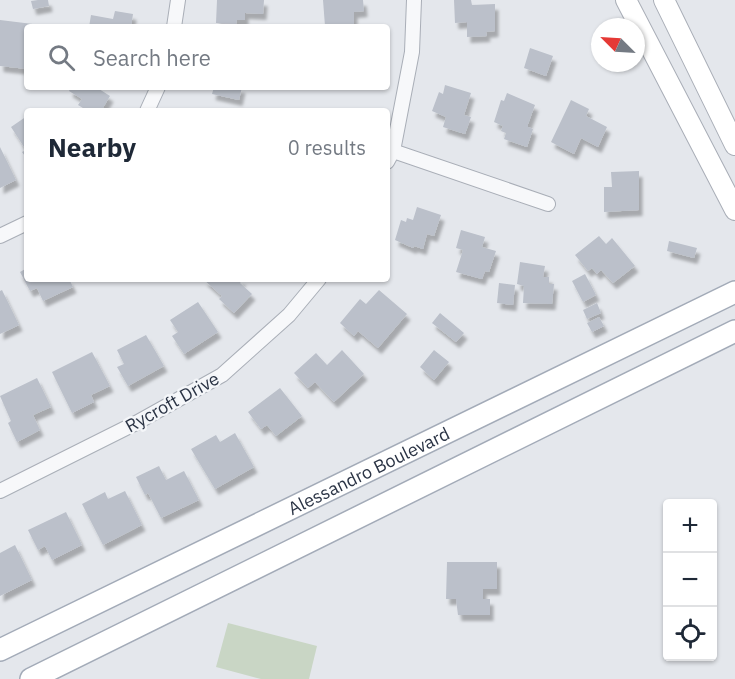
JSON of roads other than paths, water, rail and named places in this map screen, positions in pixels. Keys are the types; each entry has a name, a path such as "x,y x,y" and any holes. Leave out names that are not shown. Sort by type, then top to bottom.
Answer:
{"main road":[{"path":"626,0 735,210"},
{"path":"664,0 735,145"},
{"name":"Alessandro Boulevard","path":"0,650 735,292"},
{"path":"31,679 735,331"}],"street":[{"path":"174,24 178,0"},
{"path":"414,0 412,52 390,157 548,204"},
{"path":"148,108 157,90"},
{"path":"0,236 24,224"},
{"name":"Rycroft Drive","path":"0,491 136,423 222,375 289,315 316,282"}]}
